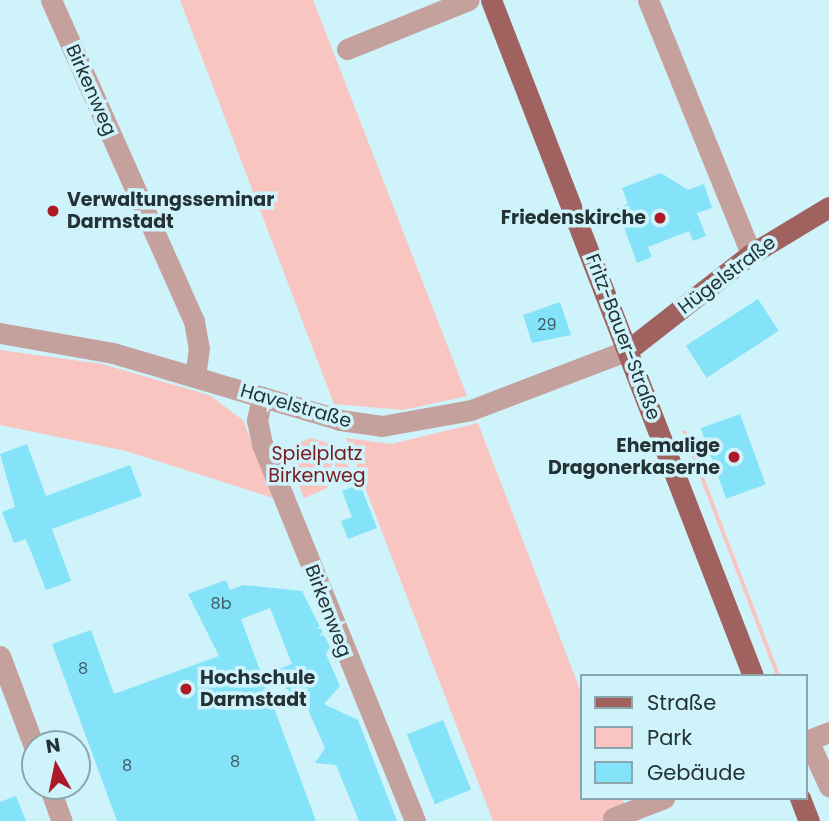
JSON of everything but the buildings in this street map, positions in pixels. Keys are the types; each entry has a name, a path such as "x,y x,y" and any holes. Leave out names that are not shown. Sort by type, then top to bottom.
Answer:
{"main road":[{"name":"Fritz-Bauer-Straße","path":"491,0 752,674"},
{"name":"Hügelstraße","path":"628,350 751,254 829,207"},
{"path":"801,800 809,821"}],"street":[{"name":"Birkenweg","path":"51,0 194,321 200,348 195,376"},
{"path":"347,49 468,0"},
{"path":"648,0 751,254"},
{"name":"Havelstraße","path":"0,333 113,353 348,422 403,425 485,405 628,350"},
{"name":"Birkenweg","path":"262,397 257,420 262,444 415,821"},
{"path":"0,656 28,730"},
{"path":"808,741 829,732"},
{"path":"808,743 829,786"},
{"path":"54,800 62,821"},
{"path":"613,818 659,800"}],"green space":[{"path":"180,0 313,0 467,396 403,410 334,404"},
{"path":"0,350 102,364 209,395 243,420 273,498 126,451 0,425"},
{"path":"478,423 580,690 580,800 623,800 631,821 493,821 346,438 391,444"},
{"path":"686,430 780,674 775,674 682,431"},
{"name":"Spielplatz Birkenweg","path":"311,438 340,447 353,477 304,498 288,458 291,446"}],"place":[{"name":"Verwaltungsseminar Darmstadt","path":"53,211"},
{"name":"Friedenskirche","path":"660,218"},
{"name":"Ehemalige Dragonerkaserne","path":"734,457"},
{"name":"Hochschule Darmstadt","path":"186,689"}]}
